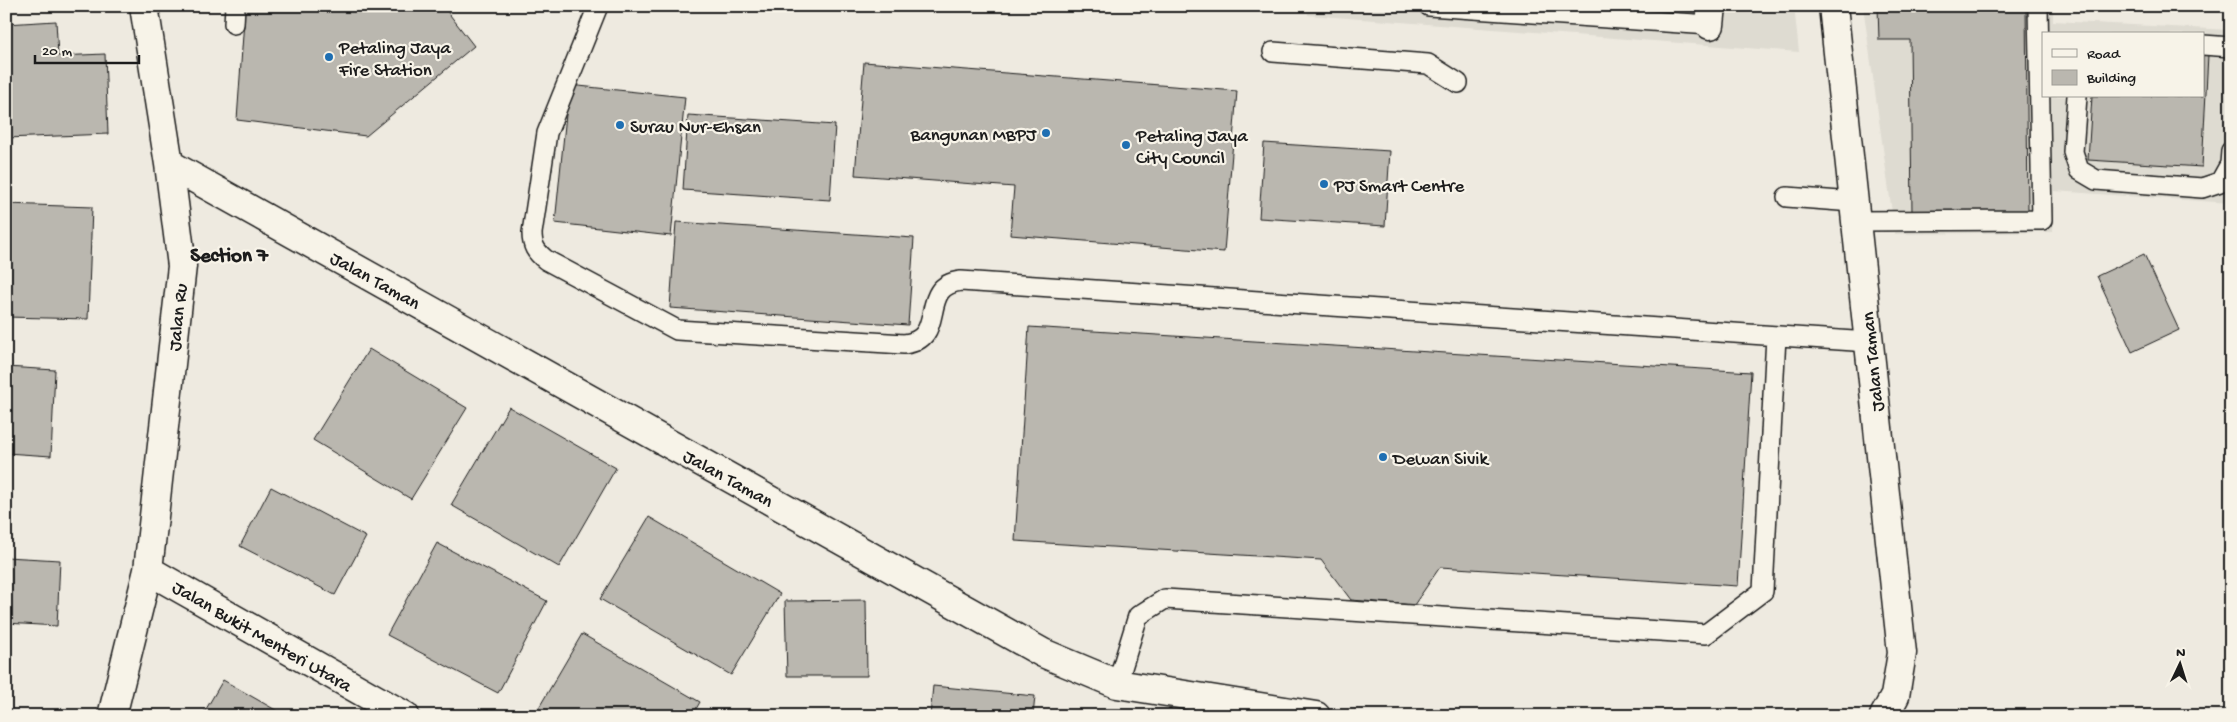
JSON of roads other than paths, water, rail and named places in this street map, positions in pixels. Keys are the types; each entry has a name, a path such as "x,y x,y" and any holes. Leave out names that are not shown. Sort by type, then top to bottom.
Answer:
{"street":[{"name":"Jalan Ru","path":"112,716 148,570 182,266 169,164 144,6"},
{"name":"Jalan Taman","path":"1833,6 1902,653 1895,696 1884,716"},
{"name":"Jalan Taman","path":"169,164 1043,653 1117,684 1316,716"},
{"name":"Jalan Bukit Menteri Utara","path":"148,570 404,716"}],"lane":[{"path":"598,6 547,133 532,243 537,253 546,260 677,330 913,343 922,339 928,331 937,294 943,287 952,282 961,281 1869,342"},
{"path":"1429,6 1711,16"},
{"path":"1787,197 1855,212 2042,220 2038,6"},
{"path":"2204,45 2231,48"},
{"path":"1273,52 1428,64 1458,83"},
{"path":"2077,98 2073,152 2079,170 2096,180 2202,188 2220,182 2230,164 2231,151"},
{"path":"1117,684 1138,616 1165,599 1706,634 1763,590 1776,336"}],"place":[{"name":"Petaling Jaya Fire Station","path":"329,57"},
{"name":"Surau Nur-Ehsan","path":"620,125"},
{"name":"Bangunan MBPJ","path":"1046,133"},
{"name":"Petaling Jaya City Council","path":"1126,145"},
{"name":"PJ Smart Centre","path":"1324,184"},
{"name":"Dewan Sivik","path":"1383,457"}],"district":[{"name":"Section 7","path":"229,254"}]}
